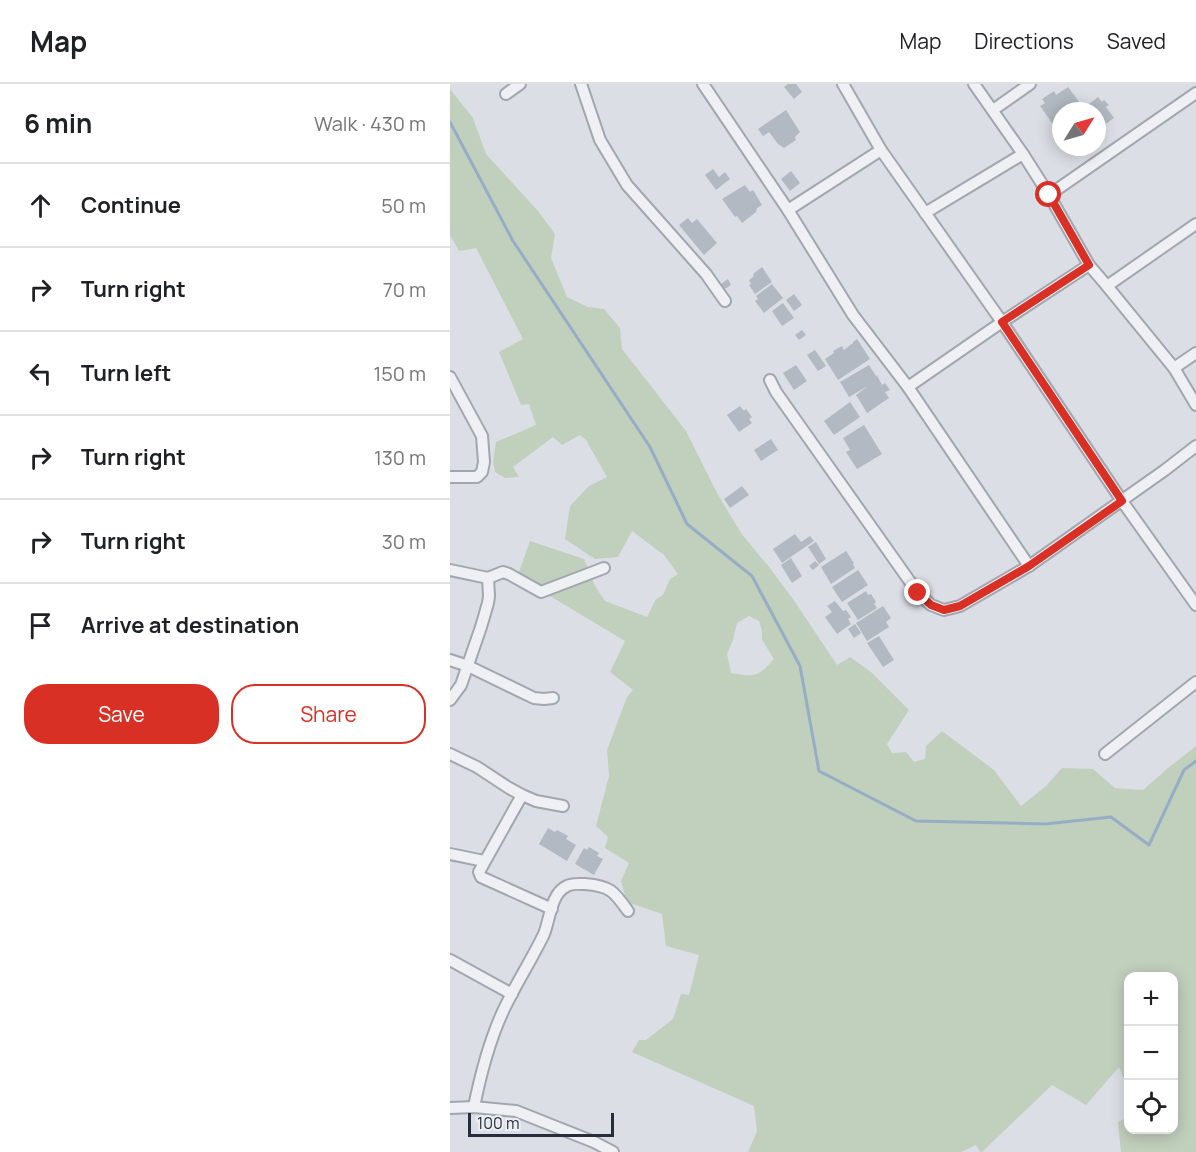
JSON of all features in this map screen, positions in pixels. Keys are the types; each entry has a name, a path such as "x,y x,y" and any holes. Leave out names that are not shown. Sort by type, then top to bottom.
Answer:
{"street":[{"path":"506,94 519,84"},
{"path":"581,84 600,141 627,185 706,274 725,301"},
{"path":"703,84 788,210 853,315 908,387 1029,566"},
{"path":"843,84 881,150 1196,605"},
{"path":"974,84 1023,154 1089,265 1174,368 1196,405"},
{"path":"993,110 1030,84"},
{"path":"1049,195 1196,93"},
{"path":"788,210 881,150"},
{"path":"925,213 1023,154"},
{"path":"1107,286 1196,225"},
{"path":"908,387 1089,265"},
{"path":"1174,368 1196,353"},
{"path":"450,377 483,436 484,449 482,472 477,477 451,481"},
{"path":"770,380 776,392 918,593 931,605 944,610 960,606 1029,566 1196,446"},
{"path":"450,570 488,578 503,572 541,592 604,568"},
{"path":"450,700 461,686 488,603 488,578"},
{"path":"450,660 468,666 534,698 553,698"},
{"path":"1105,754 1196,682"},
{"path":"450,754 477,767 522,795 536,801 563,806"},
{"path":"522,795 478,872 481,877 552,909"},
{"path":"450,854 484,861"},
{"path":"474,1107 480,1077 493,1036 544,933 556,896 565,886 600,885 618,897 628,911"},
{"path":"450,960 512,994"},
{"path":"450,1108 474,1107 516,1111 592,1147 613,1152"}],"green space":[{"path":"450,89 473,118 486,154 538,211 555,234 551,258 567,297 588,307 604,309 620,328 622,349 686,431 717,493 741,533 793,599 837,665 850,657 871,672 909,710 887,744 892,753 906,752 914,762 925,759 926,746 942,731 994,770 1021,806 1046,786 1062,768 1093,769 1115,788 1143,790 1196,746 1196,1152 1121,1152 1118,1122 1124,1119 1124,1134 1178,1134 1178,972 1124,972 1124,1079 1119,1067 1086,1105 1052,1085 982,1152 976,1145 961,1152 748,1152 757,1131 754,1106 632,1052 639,1040 646,1040 673,1019 681,994 689,995 699,955 666,946 662,914 627,902 621,881 629,863 605,848 608,837 596,826 609,776 607,750 627,697 633,690 610,672 625,641 550,596 519,572 530,541 584,559 595,586 605,601 647,617 656,599 663,595 670,579 678,574 664,555 632,531 618,557 595,559 565,539 570,506 589,486 607,477 586,440 580,435 562,445 553,437 513,467 519,477 505,478 495,472 493,461 496,442 536,425 529,404 521,405 499,352 523,339 476,248 459,251 450,235","holes":["749,616 759,621 762,640 774,659 755,675 731,673 727,654 737,623"]}],"building":[{"path":"788,84 796,84 802,92 794,99 784,87"},
{"path":"1068,87 1079,102 1052,102 1052,123 1040,106 1045,103 1042,99 1054,91 1056,95"},
{"path":"1098,97 1102,102 1092,102"},
{"path":"1106,107 1114,118 1106,124"},
{"path":"786,110 800,132 795,137 796,140 784,148 769,132 763,136 758,129"},
{"path":"713,169 719,177 725,172 730,179 716,190 705,175"},
{"path":"791,171 800,183 790,191 781,179"},
{"path":"745,185 750,192 753,190 762,205 742,223 722,199"},
{"path":"688,218 692,223 697,219 717,243 704,255 679,225"},
{"path":"762,267 772,282 755,294 749,285 751,284 749,280"},
{"path":"728,279 731,285 725,289 721,284"},
{"path":"772,284 783,298 764,313 755,301 758,299 756,296"},
{"path":"794,294 802,305 794,311 786,300"},
{"path":"783,303 794,318 782,326 772,311"},
{"path":"802,330 806,335 799,340 795,335"},
{"path":"857,339 870,359 838,380 825,359 834,353 833,351 842,346 844,350"},
{"path":"815,350 826,366 818,371 807,355"},
{"path":"796,365 807,381 794,390 783,373"},
{"path":"869,365 882,385 885,383 890,390 885,392 889,398 867,413 856,395 868,386 849,397 840,382"},
{"path":"850,402 860,417 834,435 824,421"},
{"path":"740,406 744,411 746,409 752,417 749,419 752,423 739,432 727,415"},
{"path":"864,425 882,454 857,469 846,452 850,450 843,438"},
{"path":"771,439 778,450 761,461 754,450"},
{"path":"742,486 749,495 730,508 724,499"},
{"path":"795,534 801,542 810,536 814,541 782,563 773,549"},
{"path":"816,542 826,559 819,564 808,547"},
{"path":"846,551 855,568 831,584 821,567"},
{"path":"791,558 802,576 792,583 781,565"},
{"path":"815,561 819,565 813,570 809,566"},
{"path":"858,570 868,585 842,602 832,587"},
{"path":"866,591 868,595 871,594 877,608 858,620 847,603"},
{"path":"835,601 851,617 848,619 851,624 837,634 825,617 832,612 827,606"},
{"path":"883,606 891,618 886,622 889,627 867,641 856,623"},
{"path":"855,624 861,633 854,638 848,629"},
{"path":"879,636 894,660 883,667 867,643"},
{"path":"548,828 568,836 566,839 576,845 567,861 539,844"},
{"path":"589,847 599,853 597,856 603,859 594,875 575,864 584,848 587,850"}],"waterway":[{"path":"450,122 513,241 650,447 687,524 752,576 800,666 819,771 916,821 1045,824 1111,817 1149,845 1184,770 1196,761"}],"route":[{"path":"918,593 931,605 944,610 960,606 1029,566 1122,501 1002,322 1089,265 1049,195"}]}
